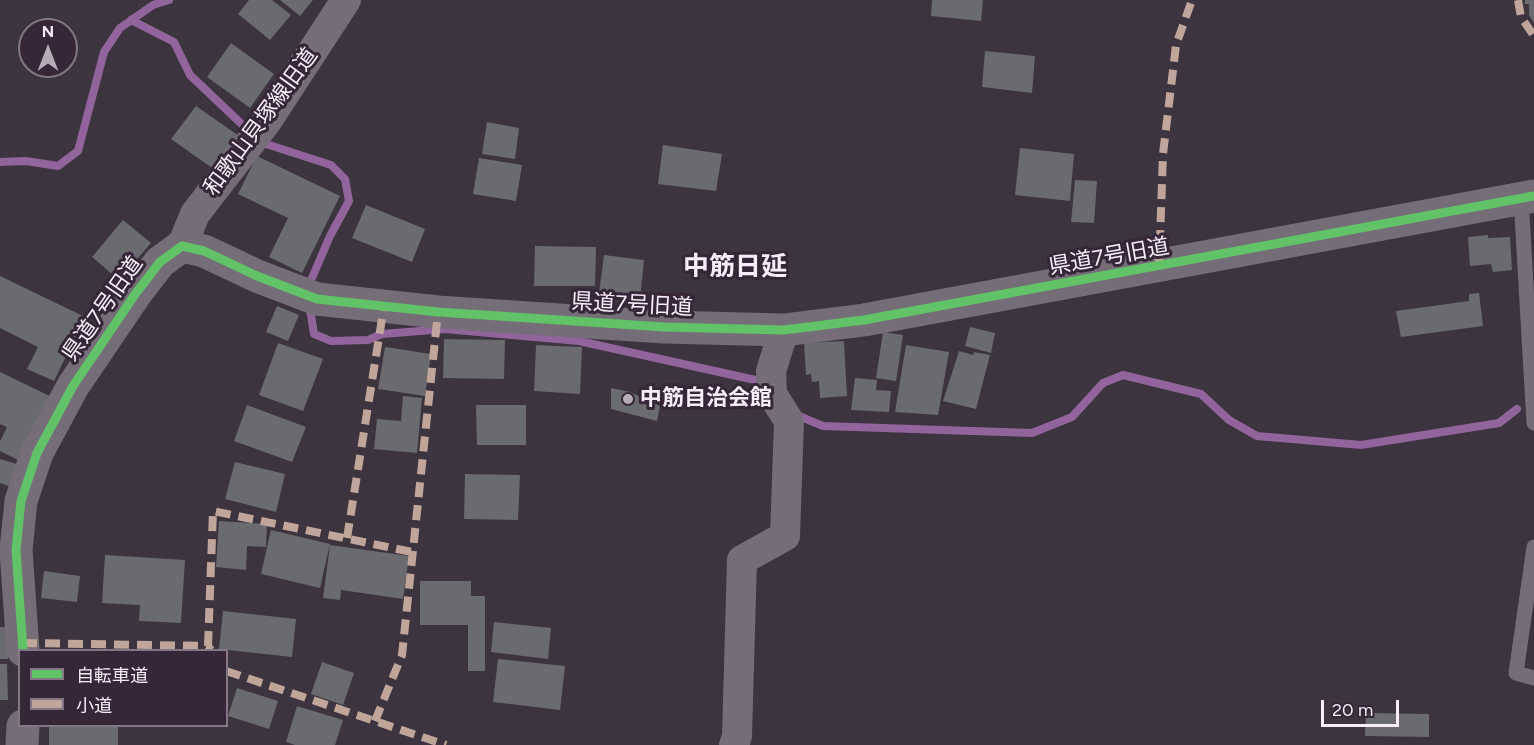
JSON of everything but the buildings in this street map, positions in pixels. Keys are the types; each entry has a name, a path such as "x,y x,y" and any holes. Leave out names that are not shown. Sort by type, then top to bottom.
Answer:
{"street":[{"name":"和歌山貝塚線旧道","path":"182,246 195,214 267,121 346,0"},
{"name":"県道7号旧道","path":"23,649 8,548 37,453 73,386 136,293 160,262 182,246 204,251 257,276 317,299 438,312 664,327 784,330 899,314 1528,197"},
{"path":"734,745 737,736 741,560 785,536 789,421 772,394 771,371 784,330"},
{"path":"22,745 23,727"}],"lane":[{"path":"1528,197 1534,423"},
{"path":"1534,547 1516,673 1534,678"}],"waterway":[{"path":"0,162 26,161 58,166 78,151 104,52 120,28 153,5 169,0"},
{"path":"131,20 174,42 190,75 251,133"},
{"path":"260,142 331,165 345,179 349,201 330,236 312,278"},
{"path":"310,309 314,334 331,341 368,340 382,334 445,329 579,341 760,381"},
{"path":"794,414 823,426 1032,433 1072,417 1103,383 1123,375 1201,394 1229,420 1257,436 1361,445 1499,423 1517,409"}],"marked path":[{"path":"1159,268 1163,154 1176,45 1192,0"},
{"path":"1518,0 1521,17 1534,36"},
{"path":"347,538 384,306"},
{"path":"375,721 402,655 438,312"},
{"path":"208,646 213,511 412,552"},
{"path":"22,643 208,646 210,649"},
{"path":"228,672 446,745"}],"cycle path":[{"path":"23,649 16,550 21,501 37,453 73,386 136,293 160,262 182,246 204,251 257,276 317,299 438,312 664,327 784,330 864,320 1534,196"}],"place":[{"name":"中筋自治会館","path":"628,399"}],"district":[{"name":"中筋日延","path":"735,267"}]}
